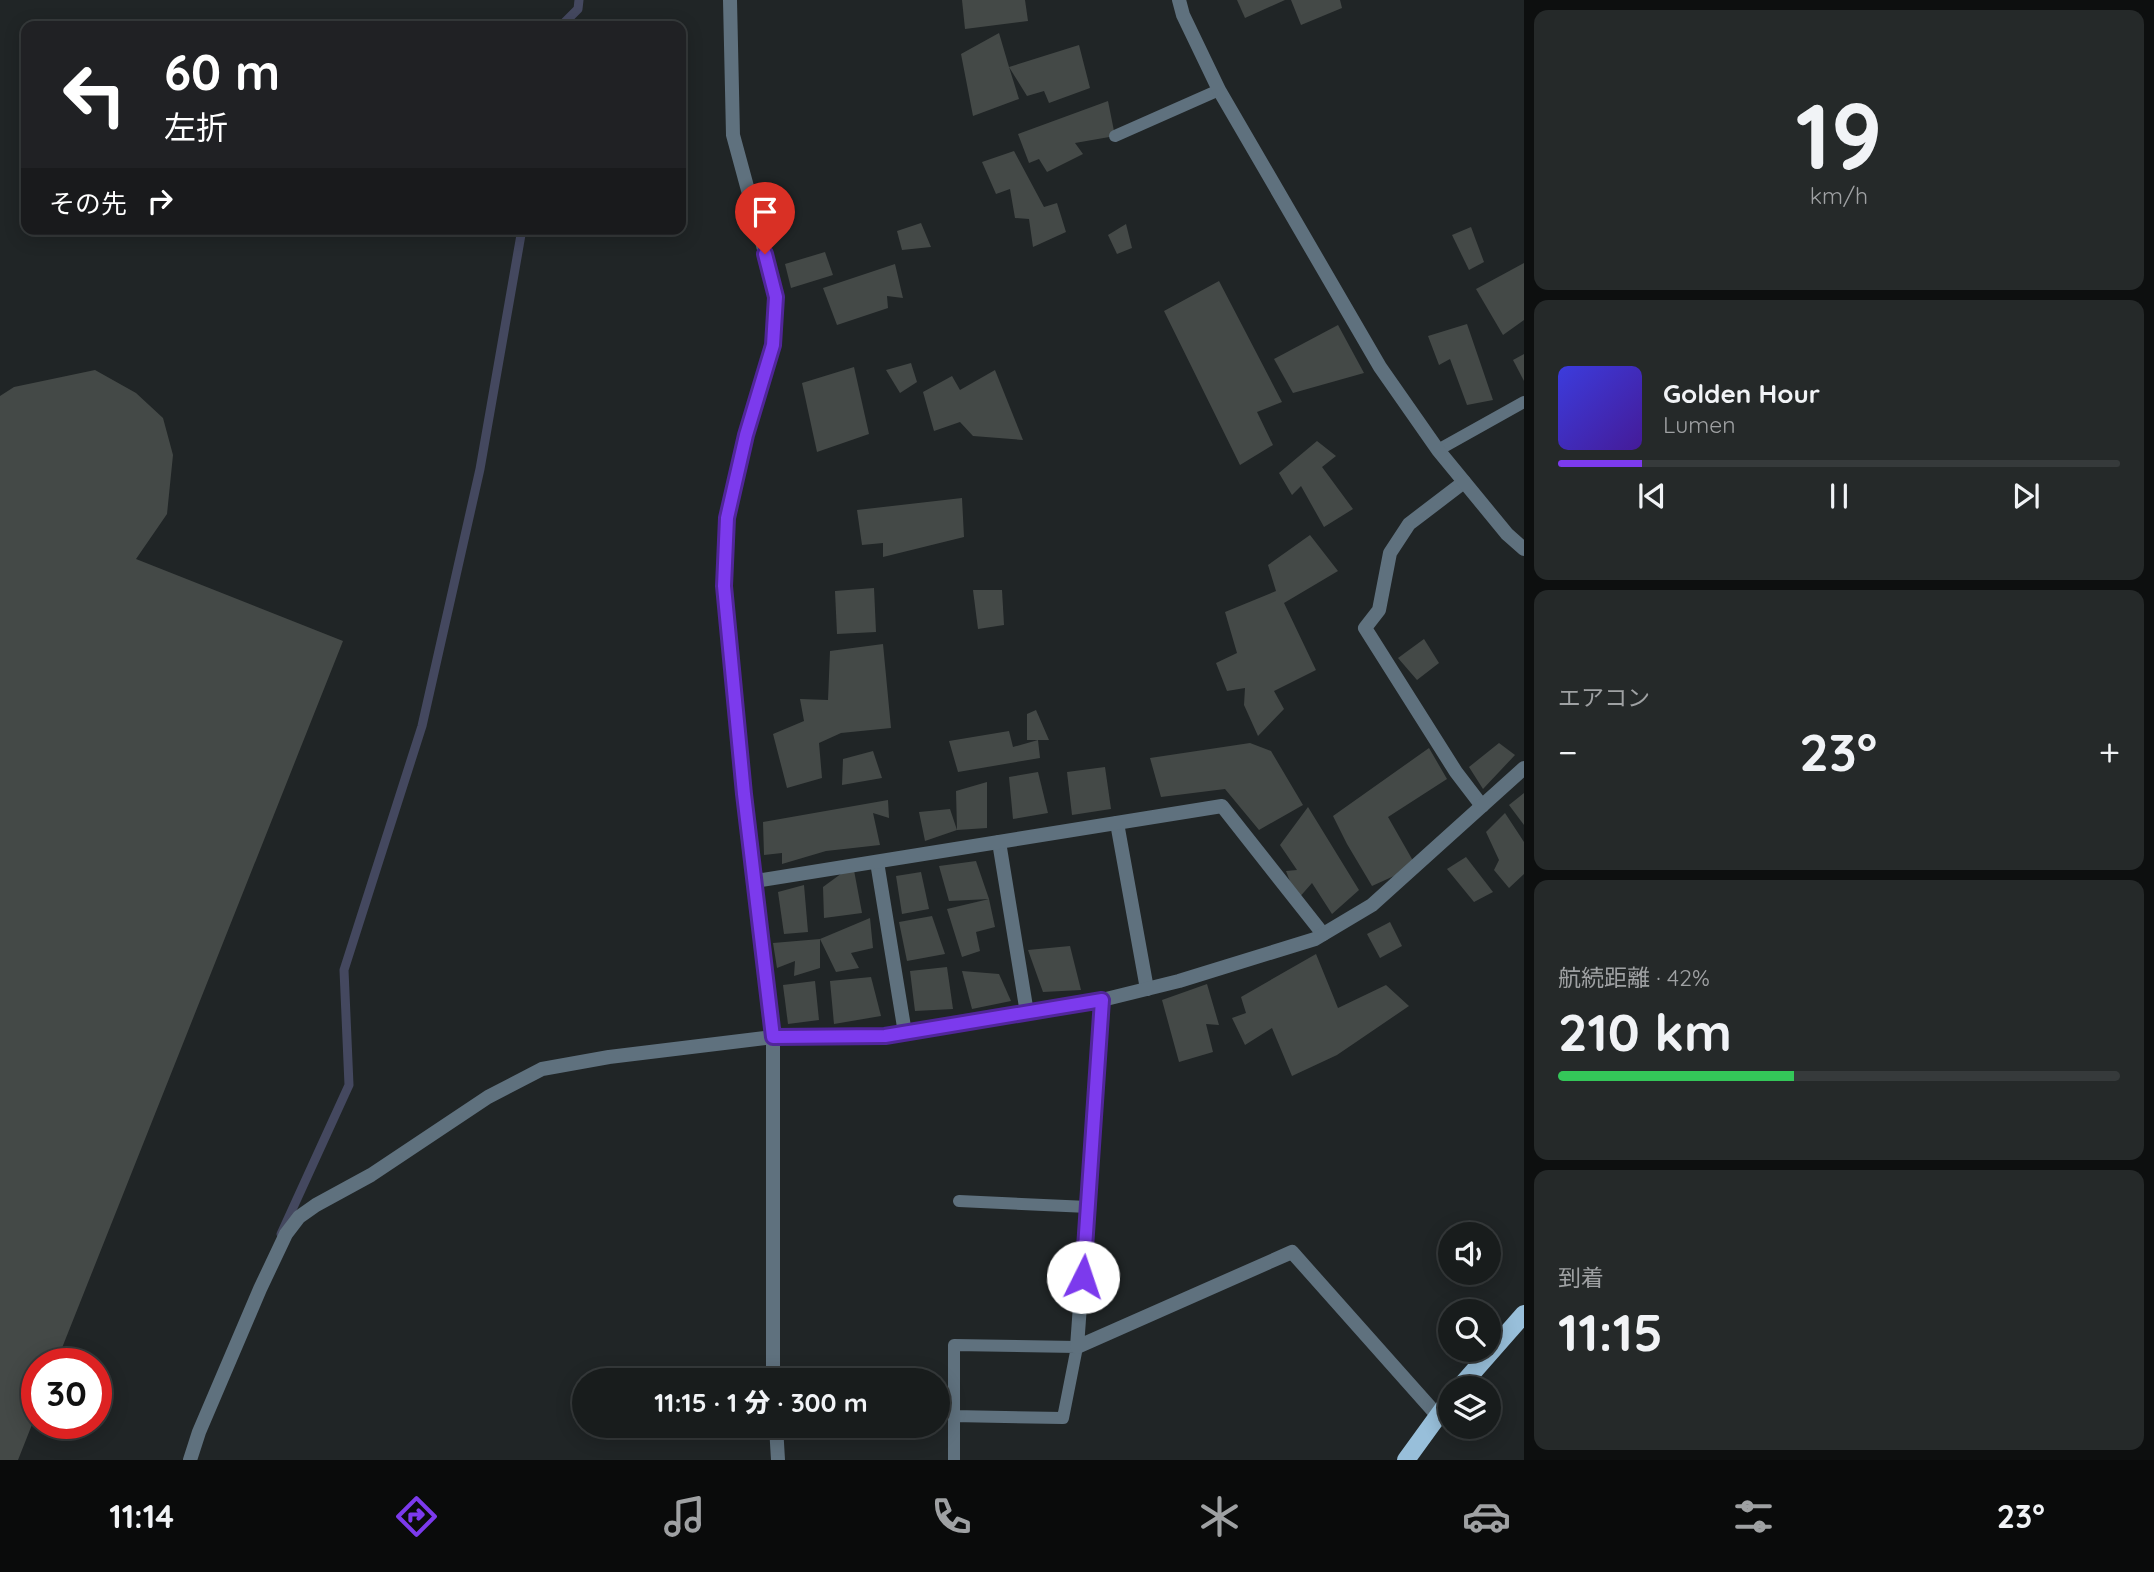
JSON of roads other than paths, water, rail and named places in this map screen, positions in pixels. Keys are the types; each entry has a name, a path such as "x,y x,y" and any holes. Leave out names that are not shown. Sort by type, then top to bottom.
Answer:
{"main road":[{"path":"1468,1376 1524,1314"},
{"path":"1406,1460 1437,1415"}],"street":[{"path":"730,0 733,135 776,297 773,345 746,435 727,518 724,586 744,794 773,1037 773,1368"},
{"path":"1179,0 1183,15 1219,90 1380,367 1438,450 1507,534 1524,549"},
{"path":"1464,482 1409,524 1390,553 1379,610 1365,628 1456,772 1482,806"},
{"path":"190,1460 199,1432 260,1289 286,1234 299,1217 371,1175 488,1097 542,1069 609,1057 773,1037 885,1036 1102,1000 1302,943 1323,934 1372,905 1524,768"},
{"path":"755,881 1222,806 1323,934"},
{"path":"1117,823 1147,989"},
{"path":"999,842 1027,1013"},
{"path":"877,862 905,1033"},
{"path":"1102,1000 1077,1348 1292,1252 1437,1415"},
{"path":"777,1438 778,1460"}],"lane":[{"path":"1115,136 1219,90"},
{"path":"1438,450 1524,402"},
{"path":"959,1202 1088,1207"},
{"path":"954,1416 1063,1418 1077,1348 954,1345 954,1416 954,1460"}],"waterway":[{"path":"566,21 578,9 579,0"},
{"path":"281,1234 349,1085 344,970 422,726 480,469 521,235"}]}
